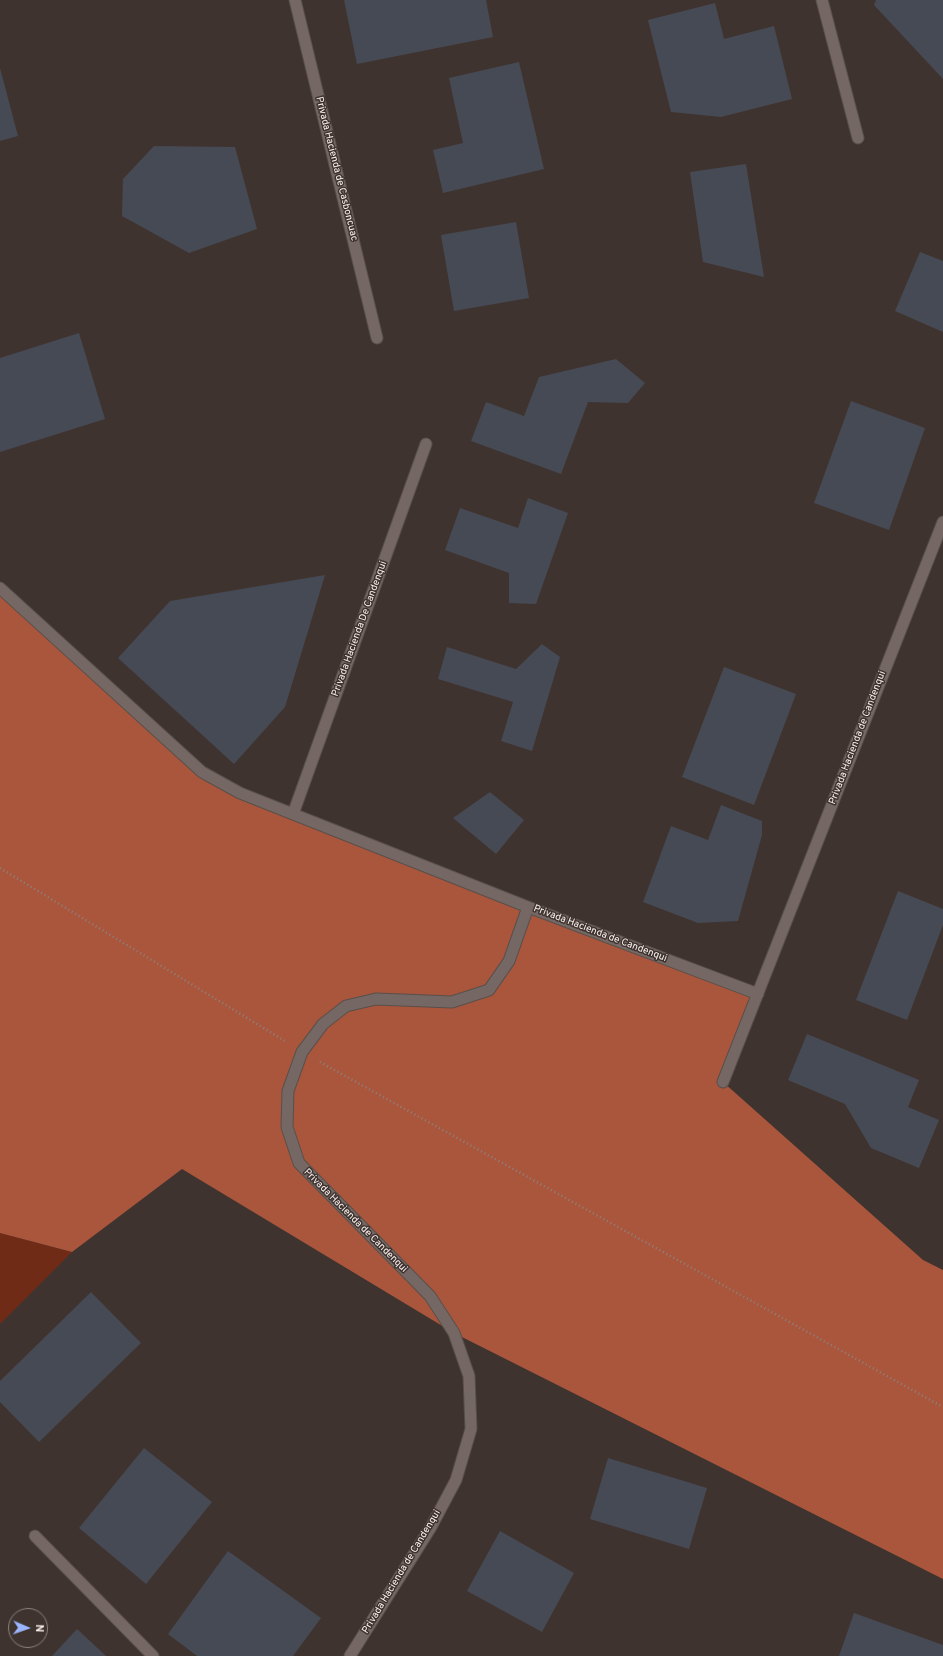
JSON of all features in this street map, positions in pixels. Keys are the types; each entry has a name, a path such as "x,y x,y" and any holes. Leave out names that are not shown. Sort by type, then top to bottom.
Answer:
{"street":[{"name":"Privada Hacienda de Casboncuac","path":"294,0 378,338"},
{"path":"822,0 858,138"},
{"name":"Privada Hacienda De Candenqui","path":"293,814 426,444"},
{"name":"Privada Hacienda de Candenqui","path":"350,1656 432,1527 456,1480 471,1429 469,1376 454,1333 430,1296 299,1163 287,1127 288,1091 302,1052 323,1024 346,1006 376,999 452,1002 489,990 509,961 528,907 758,994 943,522"},
{"name":"Privada Hacienda De Candenqui","path":"0,588 202,772 240,793 528,907"},
{"path":"723,1082 758,994"},
{"path":"35,1536 153,1656"}],"path":[{"path":"0,868 302,1052 943,1406"}],"shaded area":[{"path":"0,588 202,772 240,793 758,994 723,1082 923,1260 943,1270 943,1579 454,1333 182,1169 72,1252 0,1233"},
{"path":"0,1233 72,1252 0,1324"}],"building":[{"path":"344,0 486,0 493,37 357,64"},
{"path":"876,0 943,0 943,79 874,5"},
{"path":"715,3 724,39 774,26 792,99 721,117 671,112 648,20"},
{"path":"519,62 544,169 443,193 433,150 463,143 449,78"},
{"path":"0,68 18,136 0,141"},
{"path":"154,146 235,147 257,229 189,253 122,216 123,179"},
{"path":"746,164 764,277 703,262 690,172"},
{"path":"516,222 529,298 454,311 441,235"},
{"path":"920,252 943,261 943,332 895,311"},
{"path":"79,333 105,419 0,452 0,358"},
{"path":"616,359 645,383 628,403 588,402 561,474 471,441 486,402 524,416 539,377"},
{"path":"851,401 925,428 889,530 814,503"},
{"path":"528,498 568,513 536,604 509,603 509,573 445,550 460,508 518,528"},
{"path":"325,575 285,707 234,764 118,658 170,601"},
{"path":"542,644 560,657 532,751 501,741 513,702 438,679 447,647 516,669"},
{"path":"724,667 796,694 754,805 682,777"},
{"path":"490,792 524,820 496,854 453,818"},
{"path":"721,805 762,821 762,835 738,921 698,923 643,902 671,826 708,840"},
{"path":"898,891 943,909 943,925 907,1020 856,1000"},
{"path":"807,1034 919,1080 908,1107 939,1120 919,1168 871,1148 845,1104 788,1080"},
{"path":"91,1292 141,1343 39,1442 0,1402 0,1381"},
{"path":"144,1448 212,1502 146,1584 79,1528"},
{"path":"608,1458 707,1488 689,1549 590,1519"},
{"path":"500,1531 574,1573 542,1632 467,1591"},
{"path":"228,1551 321,1618 293,1656 197,1656 168,1634"},
{"path":"854,1613 943,1645 943,1656 839,1656"},
{"path":"77,1629 106,1656 52,1656"}]}
